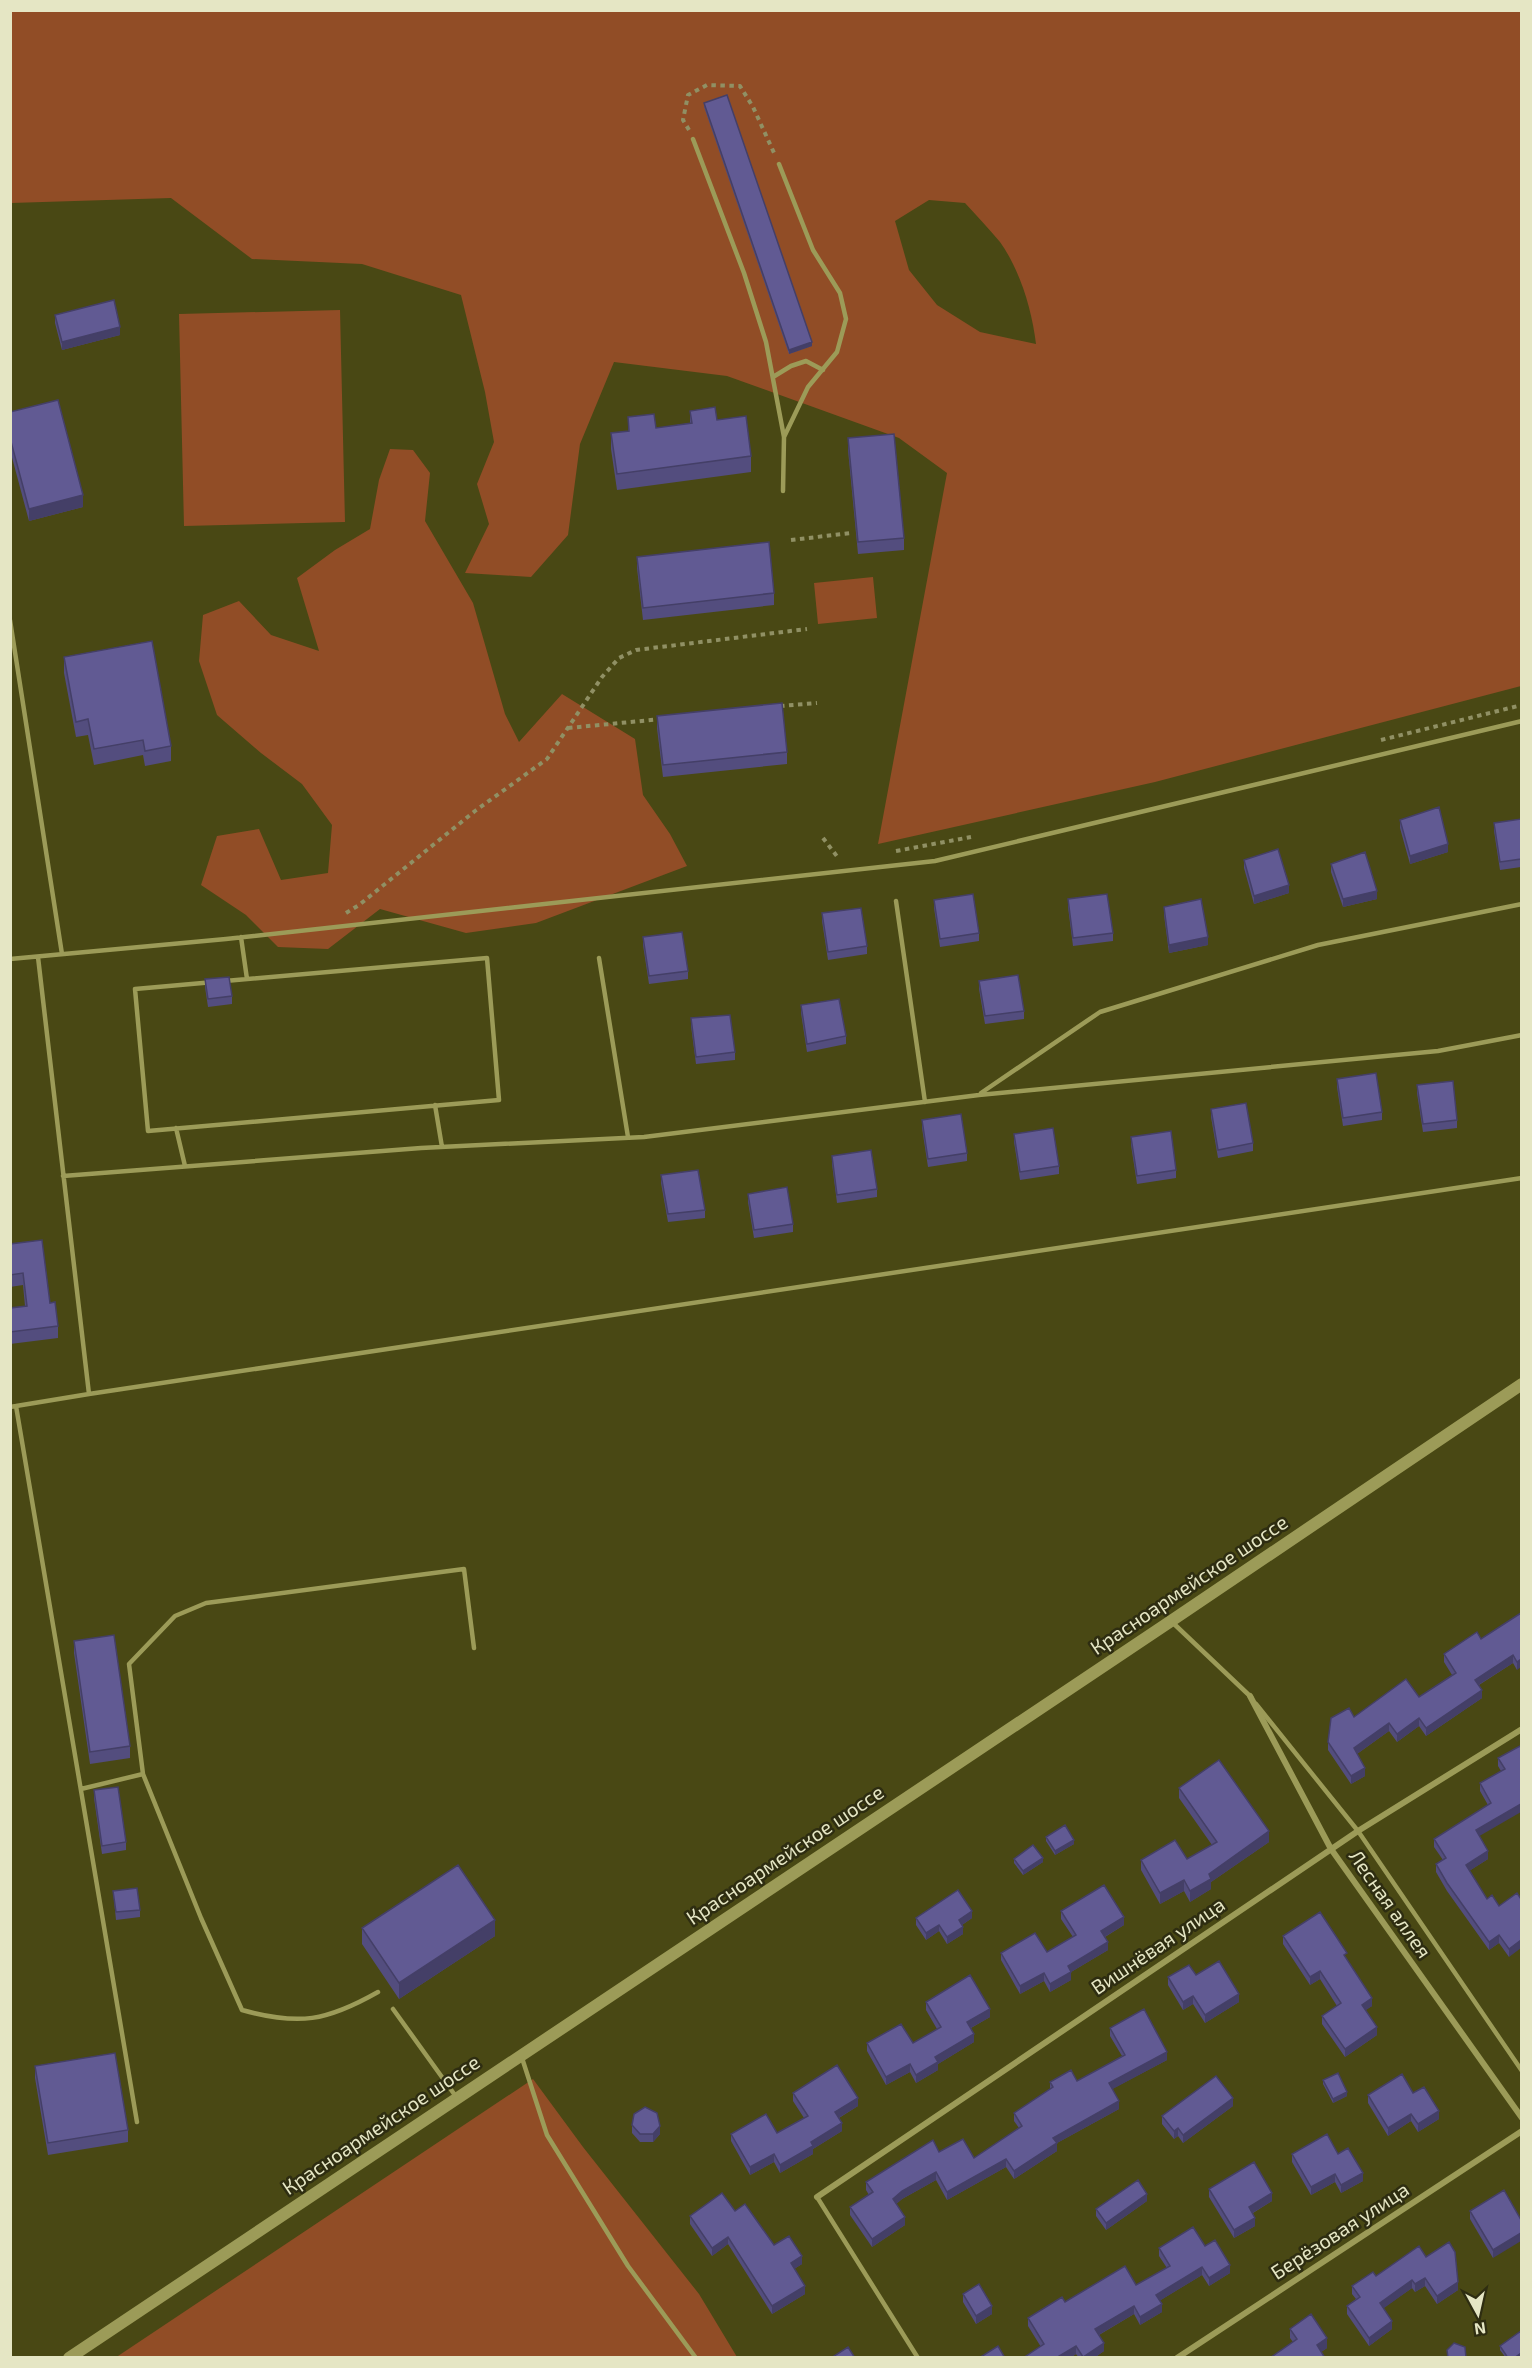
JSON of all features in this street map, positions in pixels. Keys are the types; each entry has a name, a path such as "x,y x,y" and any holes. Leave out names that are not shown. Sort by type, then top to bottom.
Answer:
{"main road":[{"name":"Красноармейское шоссе","path":"69,2358 1171,1621 1521,1384"}],"street":[{"name":"Лесная аллея","path":"1250,1696 1331,1850 1521,2118"},
{"name":"Вишнёвая улица","path":"817,2197 1358,1831 1521,1729"},
{"name":"Берёзовая улица","path":"1177,2358 1521,2131"}],"lane":[{"path":"693,139 744,273 766,342 784,436 783,490"},
{"path":"779,164 813,250 840,293 846,320 843,338 837,352 808,387 784,436"},
{"path":"773,377 791,366 806,361 823,369"},
{"path":"10,620 62,954"},
{"path":"10,959 318,929 935,861 1521,721"},
{"path":"896,901 925,1102"},
{"path":"979,1095 1100,1012 1318,945 1521,904"},
{"path":"241,937 247,979"},
{"path":"38,957 89,1394"},
{"path":"487,958 499,1100 148,1131 135,989 247,979 487,958"},
{"path":"599,958 628,1137"},
{"path":"63,1176 442,1147 628,1137 979,1095 1438,1051 1521,1035"},
{"path":"435,1105 442,1147"},
{"path":"176,1128 185,1166"},
{"path":"137,2122 13,1407 1521,1178"},
{"path":"378,1992 348,2010 313,2019 270,2018 242,2010 201,1918 143,1774 129,1664 175,1616 206,1602 464,1569 474,1648"},
{"path":"1171,1621 1250,1696 1358,1831 1521,2071"},
{"path":"81,1789 143,1774"},
{"path":"393,2009 457,2098"},
{"path":"521,2055 547,2135 628,2266 696,2358"},
{"path":"817,2197 918,2358"}],"path":[{"path":"693,139 683,120 688,95 707,85 740,86 753,107 779,164"},
{"path":"791,540 851,533"},
{"path":"318,929 359,905 475,811 547,759 602,676 619,658 636,650 807,629"},
{"path":"769,708 817,703"},
{"path":"1373,741 1521,705"},
{"path":"567,728 662,718"},
{"path":"886,853 977,836"},
{"path":"823,838 840,861"}],"shaded area":[{"path":"10,11 1521,11 1521,686 1155,782 878,844 947,473 899,438 727,376 614,362 580,444 568,535 531,577 465,573 489,524 477,484 494,442 485,392 461,295 362,264 252,259 171,198 11,203","holes":["929,200 965,203 1000,242 1014,265 1032,318 1036,344 980,332 937,305 909,270 895,221"]},
{"path":"340,310 345,522 184,526 179,314"},
{"path":"390,449 413,450 430,473 425,521 473,603 505,714 519,742 562,694 635,739 643,795 670,834 687,866 536,923 466,933 380,909 328,949 278,947 246,915 201,885 217,836 259,829 281,880 328,873 332,825 302,784 217,715 199,661 203,615 239,601 271,635 319,651 297,578 335,550 370,529 379,480"},
{"path":"873,577 877,618 818,624 814,583"},
{"path":"533,2079 583,2147 699,2294 737,2357 115,2358"}],"building":[{"path":"727,95 812,342 789,350 704,103"},
{"path":"114,300 120,327 62,342 55,315"},
{"path":"58,400 83,495 29,509 10,438 10,412"},
{"path":"715,407 717,420 746,416 751,456 617,474 611,433 629,431 628,417 654,414 656,428 692,423 690,411"},
{"path":"894,434 904,538 858,542 848,438"},
{"path":"769,542 774,593 643,608 637,557"},
{"path":"152,641 171,746 145,751 143,740 94,749 88,719 76,722 64,657"},
{"path":"782,703 787,752 663,765 657,716"},
{"path":"1439,807 1448,844 1410,856 1400,820"},
{"path":"1521,819 1521,859 1500,862 1494,823"},
{"path":"1278,849 1289,885 1254,896 1244,860"},
{"path":"1365,852 1377,891 1343,899 1331,864"},
{"path":"973,894 979,933 940,939 934,900"},
{"path":"1107,894 1113,933 1073,938 1068,899"},
{"path":"1201,899 1208,937 1169,945 1164,907"},
{"path":"861,908 867,946 828,952 822,913"},
{"path":"682,932 688,971 649,976 643,937"},
{"path":"1018,975 1024,1011 985,1016 979,981"},
{"path":"229,977 232,996 208,999 205,979"},
{"path":"839,999 846,1036 807,1044 801,1005"},
{"path":"730,1015 735,1052 696,1057 691,1018"},
{"path":"1376,1073 1382,1112 1343,1118 1337,1079"},
{"path":"1453,1081 1457,1120 1423,1124 1417,1085"},
{"path":"1246,1103 1253,1143 1218,1150 1211,1109"},
{"path":"961,1114 967,1153 928,1159 922,1120"},
{"path":"1053,1128 1059,1166 1020,1172 1014,1134"},
{"path":"1171,1131 1176,1170 1137,1176 1131,1137"},
{"path":"871,1150 877,1189 837,1195 832,1156"},
{"path":"698,1170 705,1210 668,1214 661,1175"},
{"path":"787,1187 793,1224 754,1230 748,1194"},
{"path":"42,1240 50,1303 55,1302 58,1326 10,1332 10,1308 27,1306 23,1273 10,1275 10,1244"},
{"path":"1521,1613 1521,1659 1517,1662 1513,1655 1475,1680 1482,1690 1426,1728 1419,1718 1397,1734 1389,1723 1354,1748 1365,1768 1351,1776 1328,1742 1331,1718 1349,1708 1354,1717 1406,1679 1419,1697 1456,1673 1444,1654 1477,1632 1481,1639"},
{"path":"114,1635 130,1746 90,1752 74,1641"},
{"path":"1520,1746 1521,1804 1476,1830 1488,1851 1466,1865 1487,1899 1492,1895 1499,1906 1517,1893 1521,1899 1521,1940 1509,1949 1499,1935 1489,1942 1447,1883 1436,1864 1446,1858 1434,1839 1491,1803 1480,1783 1505,1769 1498,1758"},
{"path":"1219,1760 1269,1831 1209,1874 1211,1879 1190,1891 1184,1880 1160,1893 1141,1860 1175,1840 1187,1859 1217,1842 1179,1788"},
{"path":"118,1787 126,1842 102,1846 94,1790"},
{"path":"1065,1825 1074,1840 1055,1851 1046,1837"},
{"path":"1033,1845 1043,1858 1023,1871 1014,1859"},
{"path":"458,1865 495,1920 399,1983 362,1928"},
{"path":"1104,1885 1124,1917 1101,1931 1108,1942 1068,1966 1071,1972 1050,1984 1044,1973 1020,1986 1001,1953 1035,1933 1047,1952 1076,1935 1061,1911"},
{"path":"137,1888 140,1910 116,1912 113,1891"},
{"path":"958,1890 972,1911 959,1920 963,1927 947,1937 939,1925 926,1933 916,1918"},
{"path":"1320,1912 1347,1953 1344,1955 1372,1998 1362,2005 1377,2027 1345,2049 1322,2016 1341,2003 1320,1971 1310,1977 1283,1936"},
{"path":"1219,1961 1239,1994 1205,2015 1193,1996 1183,2002 1168,1977 1189,1965 1196,1975"},
{"path":"970,1975 990,2009 967,2022 974,2034 935,2057 938,2062 916,2075 910,2064 886,2077 867,2043 901,2024 913,2043 941,2027 926,2002"},
{"path":"1144,2009 1167,2052 1109,2083 1119,2101 1053,2138 1057,2143 1014,2171 1006,2159 947,2192 936,2172 902,2191 893,2199 905,2217 872,2239 850,2207 873,2192 866,2182 933,2140 939,2152 963,2139 974,2158 1022,2126 1014,2113 1053,2087 1050,2082 1071,2070 1077,2081 1125,2055 1110,2028"},
{"path":"115,2053 128,2130 48,2143 35,2066"},
{"path":"837,2065 858,2098 835,2112 842,2123 811,2142 813,2146 780,2165 774,2154 750,2167 731,2134 766,2114 777,2133 808,2116 793,2093"},
{"path":"1338,2073 1347,2092 1333,2099 1323,2080"},
{"path":"1402,2074 1413,2093 1424,2087 1439,2111 1418,2124 1411,2114 1388,2128 1368,2095"},
{"path":"1216,2076 1233,2098 1183,2135 1178,2128 1174,2131 1162,2116"},
{"path":"645,2107 657,2113 660,2126 653,2134 640,2134 632,2125 634,2114"},
{"path":"1327,2134 1338,2154 1348,2148 1363,2173 1341,2185 1335,2174 1311,2187 1292,2154"},
{"path":"1254,2162 1272,2193 1249,2207 1255,2218 1234,2230 1209,2189"},
{"path":"1138,2180 1147,2194 1106,2223 1096,2209"},
{"path":"1504,2190 1521,2220 1521,2233 1493,2250 1470,2211"},
{"path":"722,2193 735,2211 745,2204 774,2245 789,2236 802,2256 791,2263 805,2286 772,2306 728,2237 712,2248 690,2216"},
{"path":"1193,2227 1205,2246 1215,2240 1230,2265 1209,2278 1202,2267 1156,2295 1162,2304 1140,2317 1134,2306 1095,2329 1104,2343 1083,2357 1076,2346 1056,2358 1023,2358 1044,2344 1028,2318 1062,2297 1065,2302 1125,2266 1136,2285 1170,2266 1159,2248"},
{"path":"1449,2242 1455,2252 1458,2282 1437,2296 1425,2278 1415,2284 1412,2280 1380,2303 1392,2321 1369,2338 1347,2306 1360,2297 1352,2286 1373,2272 1376,2276 1419,2246 1426,2257"},
{"path":"979,2284 992,2306 976,2316 963,2294"},
{"path":"1311,2314 1327,2338 1317,2345 1325,2358 1270,2358 1297,2339 1290,2329"},
{"path":"1521,2331 1521,2353 1514,2358 1508,2358 1500,2346"},
{"path":"1454,2343 1465,2347 1466,2358 1448,2358 1447,2350"},
{"path":"998,2346 1005,2358 979,2358"},
{"path":"848,2347 855,2358 831,2358"}]}
